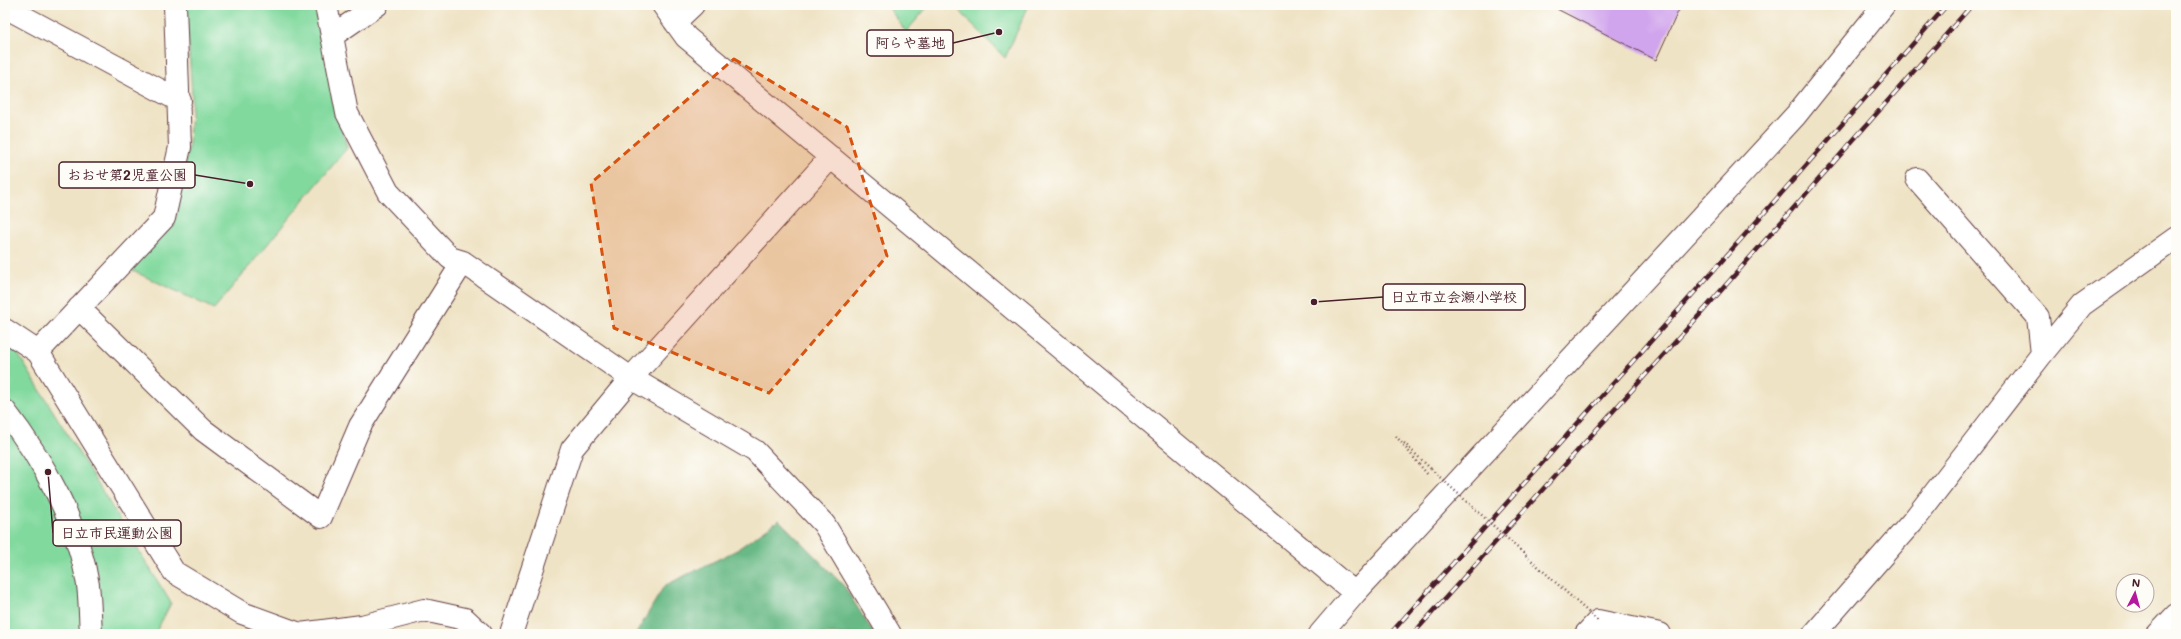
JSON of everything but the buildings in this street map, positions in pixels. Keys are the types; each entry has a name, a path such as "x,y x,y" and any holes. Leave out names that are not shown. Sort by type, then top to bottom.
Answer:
{"main road":[{"path":"38,352 164,218 180,147 180,101 175,5"},
{"path":"326,5 347,113 388,192 450,258 463,262 631,378 755,452 824,524 890,634"},
{"path":"332,36 377,5"},
{"path":"693,5 669,13 686,37 1355,593"},
{"path":"1320,634 1355,593 1796,115 1884,5"},
{"path":"5,7 180,101"},
{"path":"511,634 572,449 631,378 831,157"},
{"path":"1917,179 2038,317 2042,354"},
{"path":"1814,634 1912,522 2042,354 2082,305 2176,238"},
{"path":"79,308 203,430 321,517 360,426 463,262"},
{"path":"5,330 38,352 174,572 242,613 300,634 362,626 424,610 465,619 481,634"},
{"path":"5,411 19,430 52,484 75,536 88,585 91,634"},
{"path":"2158,634 2176,615"},
{"path":"1592,628 1660,634"}],"path":[{"path":"1445,495 1396,436 1592,628"}],"highlighted area":[{"path":"734,59 847,127 887,256 769,393 614,328 591,183"}],"green space":[{"path":"186,5 314,5 347,148 214,309 129,269 175,219 189,143 192,95"},
{"path":"887,5 929,5 906,32"},
{"path":"954,5 1029,5 1005,58"},
{"path":"5,338 10,341 171,603 155,634 5,634"},
{"path":"779,520 844,586 874,634 636,634 664,586 735,551"}],"railway":[{"path":"1390,634 1691,296 1947,5"},
{"path":"1413,634 1703,311 1972,5"}],"place":[{"name":"阿らや墓地","path":"999,32"},
{"name":"おおせ第2児童公園","path":"250,184"},
{"name":"日立市立会瀬小学校","path":"1314,302"},
{"name":"日立市民運動公園","path":"48,472"}]}
